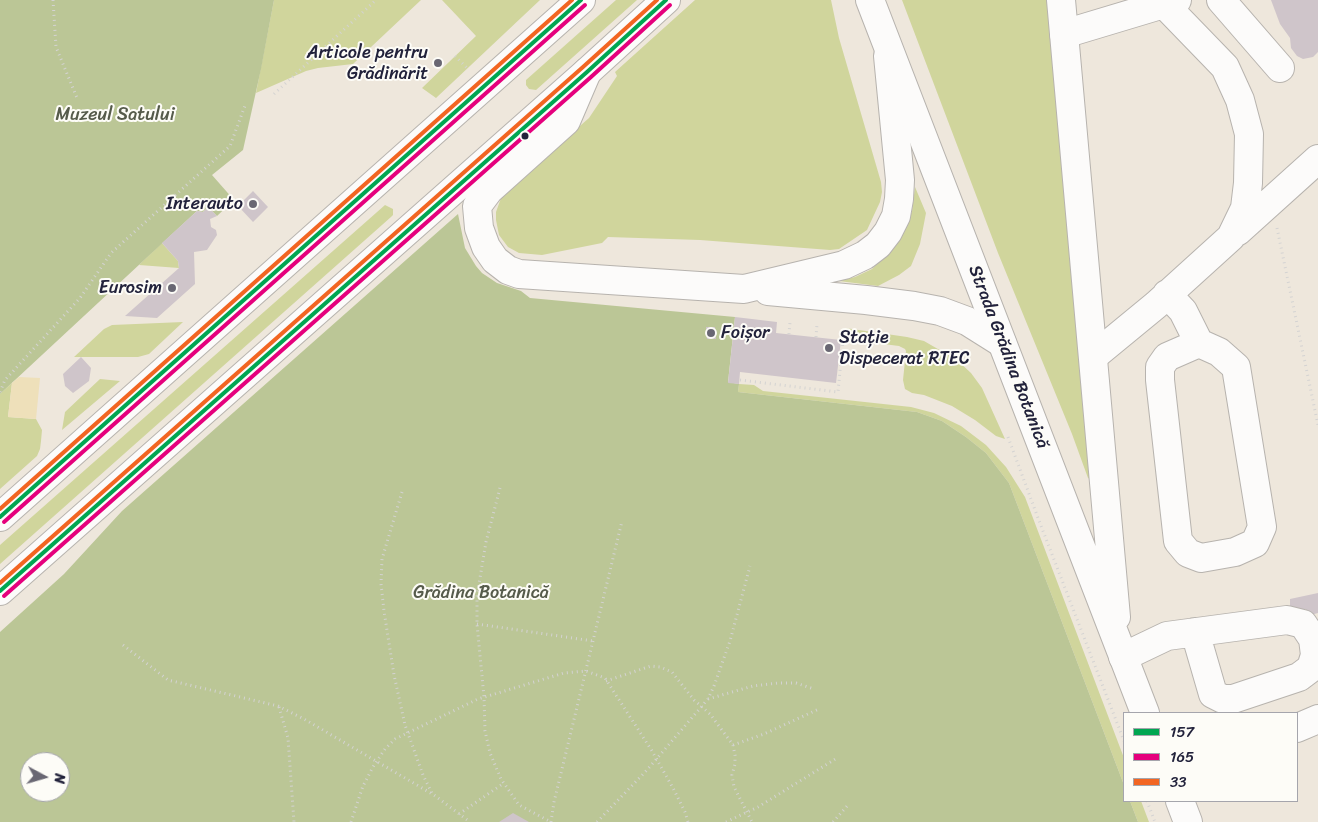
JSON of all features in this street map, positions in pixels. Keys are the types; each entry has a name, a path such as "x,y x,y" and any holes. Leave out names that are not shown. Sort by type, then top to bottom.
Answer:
{"main road":[{"path":"0,517 582,0"},
{"path":"0,592 485,163 666,0"},
{"name":"Strada Grădina Botanică","path":"870,0 1145,712"},
{"path":"1061,0 1121,653 1167,636 1195,632"},
{"path":"1221,0 1280,68"},
{"path":"1064,34 1171,2 1226,67 1240,100 1249,134 1246,208 1231,237"},
{"path":"744,289 844,264 865,255 878,245 888,232 896,216 900,180 886,40"},
{"path":"477,206 490,190 566,121 587,72"},
{"path":"1094,356 1167,294 1318,159"},
{"path":"485,163 477,206 479,228 486,247 495,260 508,270 519,274 744,289 914,306 940,311 967,320 1002,343"},
{"path":"1167,294 1183,311 1199,343 1219,352 1236,367 1262,527 1255,543 1235,552 1201,558 1188,553 1178,541 1160,380 1160,367 1166,356 1199,343"},
{"path":"1298,728 1318,719"},
{"path":"1180,802 1188,822"}],"path":[{"path":"52,0 56,47 76,98"},
{"path":"274,94 376,0"},
{"path":"0,392 5,380 80,298 112,253 230,146 246,104"},
{"path":"1272,201 1318,425"},
{"path":"789,334 790,322"},
{"path":"816,337 817,324"},
{"path":"740,380 838,392 840,354 844,328"},
{"path":"1008,437 1041,528 1123,738"},
{"path":"500,488 481,570 477,596 477,624 484,697 485,731 490,753 504,784 519,805 551,822 554,802 622,521"},
{"path":"402,492 382,559 381,584 394,675 407,733 420,768 434,795"},
{"path":"597,822 657,759 708,699 730,641 750,566"},
{"path":"477,624 593,641"},
{"path":"123,645 168,680 278,706 304,719 434,795 470,822"},
{"path":"606,681 651,666 660,667 672,672 694,700 710,714 732,745 735,755 732,775 734,787 752,822"},
{"path":"351,822 363,786 377,761 390,744 407,733 484,697 564,673 586,671 605,678 657,759 685,812 688,822"},
{"path":"708,699 753,686 778,683 796,683 814,690"},
{"path":"278,706 288,738 294,822"},
{"path":"732,745 764,734 819,709"},
{"path":"726,822 747,812 837,758"},
{"path":"459,814 504,784"},
{"path":"1148,802 1156,822"},
{"path":"832,822 848,805"}],"green space":[{"name":"Muzeul Satului","path":"0,0 274,0 243,150 212,175 234,200 217,216 208,207 203,212 197,211 0,394"},
{"path":"274,0 421,0 353,64 306,71 256,93"},
{"path":"442,0 540,0 436,98 422,88 476,36"},
{"path":"616,0 637,0 536,90 529,89 526,85 526,80"},
{"path":"695,0 831,0 839,38 881,182 880,202 867,230 839,249 830,250 700,240 608,237 602,243 542,255 519,253 508,247 499,235 496,220 496,212 501,198 507,190 589,118 617,76 615,72"},
{"path":"902,0 1049,0 1092,480 1088,478 998,253"},
{"path":"915,187 926,213 920,244 911,266 878,286 839,281 855,277 872,269 894,248 904,232 912,211"},
{"path":"385,205 393,209 391,217 0,564 0,545"},
{"name":"Grădina Botanică","path":"458,214 465,248 482,273 497,283 521,291 530,298 735,317 728,382 739,384 738,392 917,412 942,421 986,453 1009,483 1123,782 1123,802 1130,802 1138,822 0,822 0,632 64,574 122,511"},
{"path":"162,243 178,261 179,268 139,265"},
{"path":"183,322 149,354 138,357 74,357 104,329 112,325"},
{"path":"845,328 924,341 957,360 971,373 982,388 1005,439 996,436 952,406 905,389 903,380 905,349 899,346 844,339"},
{"path":"100,379 120,381 62,430 65,412"},
{"path":"12,383 8,417 36,419 42,430 41,441 37,456 0,489 0,394"},
{"path":"739,384 754,385 763,391 911,407 934,413 961,426 986,445 1006,467 1025,497 1123,755 1123,782 1009,483 986,453 942,421 917,412 738,392"},
{"path":"1130,802 1141,802 1149,822 1138,822"}],"sand":[{"path":"19,377 40,378 36,419 8,417 12,383"}],"building":[{"path":"1271,0 1318,0 1318,52 1313,57 1303,59 1297,56 1291,48 1290,38 1280,24"},
{"path":"253,191 268,207 253,222 238,206"},
{"path":"208,207 217,216 210,219 211,227 216,230 217,235 207,250 194,252 195,284 157,318 125,316 179,268 178,261 162,243 197,211 203,212"},
{"path":"735,317 777,322 776,333 841,340 836,383 740,372 739,384 728,383"},
{"name":"Foișor","path":"706,327 715,327 716,339 707,339"},
{"path":"81,357 91,368 89,381 73,393 65,386 63,374"},
{"path":"1318,593 1318,613 1307,616 1306,609 1290,614 1290,599"},
{"path":"513,813 529,822 499,822"}],"transit line":[{"name":"33","path":"0,509 572,0"},
{"name":"157","path":"0,517 581,0"},
{"name":"33","path":"0,583 657,0"},
{"name":"157","path":"0,591 666,0"},
{"name":"165","path":"4,522 585,5"},
{"name":"165","path":"4,596 670,5"}],"place":[{"name":"Articole pentru Grădinărit","path":"438,63"},
{"name":"Interauto","path":"253,204"},
{"name":"Eurosim","path":"172,288"},
{"name":"Foișor","path":"711,333"},
{"name":"Stație Dispecerat RTEC","path":"829,348"}]}
